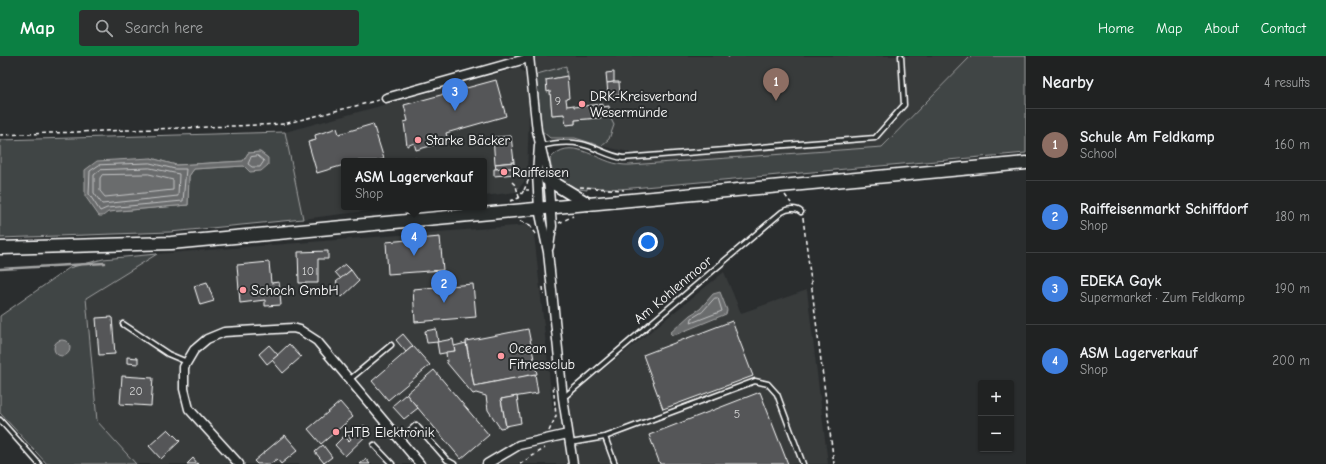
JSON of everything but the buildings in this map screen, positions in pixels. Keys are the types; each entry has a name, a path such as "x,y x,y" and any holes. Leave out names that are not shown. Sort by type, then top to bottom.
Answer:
{"main road":[{"path":"0,248 172,243 1026,163"},
{"path":"547,179 588,204"}],"street":[{"path":"386,98 529,57 539,146 547,179 544,208 552,226 548,252"},
{"path":"539,146 537,173 544,208 563,398 573,464"},
{"path":"239,464 189,409 184,389 184,367 194,350 207,339 224,332 293,328 300,330 317,341 420,464"},
{"path":"487,464 519,445 568,434"}],"lane":[{"path":"539,146 571,143 582,144 603,153 623,158 875,138 904,105 900,56"},
{"name":"Am Kohlenmoor","path":"563,398 782,212 788,209 794,210"},
{"path":"794,210 801,212"},
{"path":"123,324 168,354 187,362"},
{"path":"349,380 391,345"},
{"path":"570,443 605,437 755,381 768,384 777,394 803,464"},
{"path":"0,420 39,464"},
{"path":"399,440 416,425 446,460 454,464"},
{"path":"605,437 615,464"},
{"path":"374,445 392,464"}],"path":[{"path":"0,135 284,124 386,98"},
{"path":"512,182 516,186 519,198"},
{"path":"784,193 794,210"},
{"path":"801,212 834,464"},
{"path":"530,225 539,240"},
{"path":"543,285 544,300"},
{"path":"520,464 546,447 548,433 556,416 552,380"}],"shaded area":[{"path":"533,56 971,56 882,147 630,165 629,152 601,146 575,138 550,138 542,131"},
{"path":"971,56 1026,56 1026,153 621,189 587,187 587,190 573,187 561,182 553,173 551,167 550,159 558,152 566,149 583,151 609,162 621,165 630,165 882,147"},
{"path":"566,66 567,76 546,80 547,91 550,91 552,115 564,114 566,125 575,124 575,120 610,117 614,125 609,139 601,146 575,138 550,138 542,131 536,77 537,74"},
{"path":"519,68 529,77 527,178 516,192 487,196 487,158 341,158 341,210 374,210 303,219 285,132"},
{"path":"285,132 303,219 170,232 0,238 0,140","holes":["260,152 268,158 244,166 194,169 189,176 188,205 108,212 151,158 176,165 244,161 248,153"]},
{"path":"527,225 534,233 553,410 724,272 741,313 807,290 828,464 136,464 97,421 86,298 157,254"},
{"path":"157,254 86,298 97,421 136,464 47,464 0,413 0,316 69,268 103,259"}],"water":[{"path":"260,152 268,158 268,165 261,171 250,172 244,166 194,169 189,176 188,205 108,212 103,216 99,216 85,196 85,170 97,161 151,158 176,165 243,161 248,153"},
{"path":"720,292 727,310 726,314 677,334 672,335 670,333 690,315 700,309 713,294"},
{"path":"59,340 65,340 70,345 68,354 65,356 59,356 54,351 54,345"}],"waterway":[{"path":"0,269 105,263"}],"place":[{"name":"Schule Am Feldkamp","path":"776,101"},
{"name":"DRK-Kreisverband Wesermünde","path":"582,104"},
{"name":"EDEKA Gayk","path":"455,111"},
{"name":"Starke Bäcker","path":"418,140"},
{"name":"Raiffeisen","path":"504,172"},
{"name":"ASM Lagerverkauf","path":"414,256"},
{"name":"Schoch GmbH","path":"243,290"},
{"name":"Raiffeisenmarkt Schiffdorf","path":"444,303"},
{"name":"Ocean Fitnessclub","path":"501,356"},
{"name":"HTB Elektronik","path":"336,432"}]}
